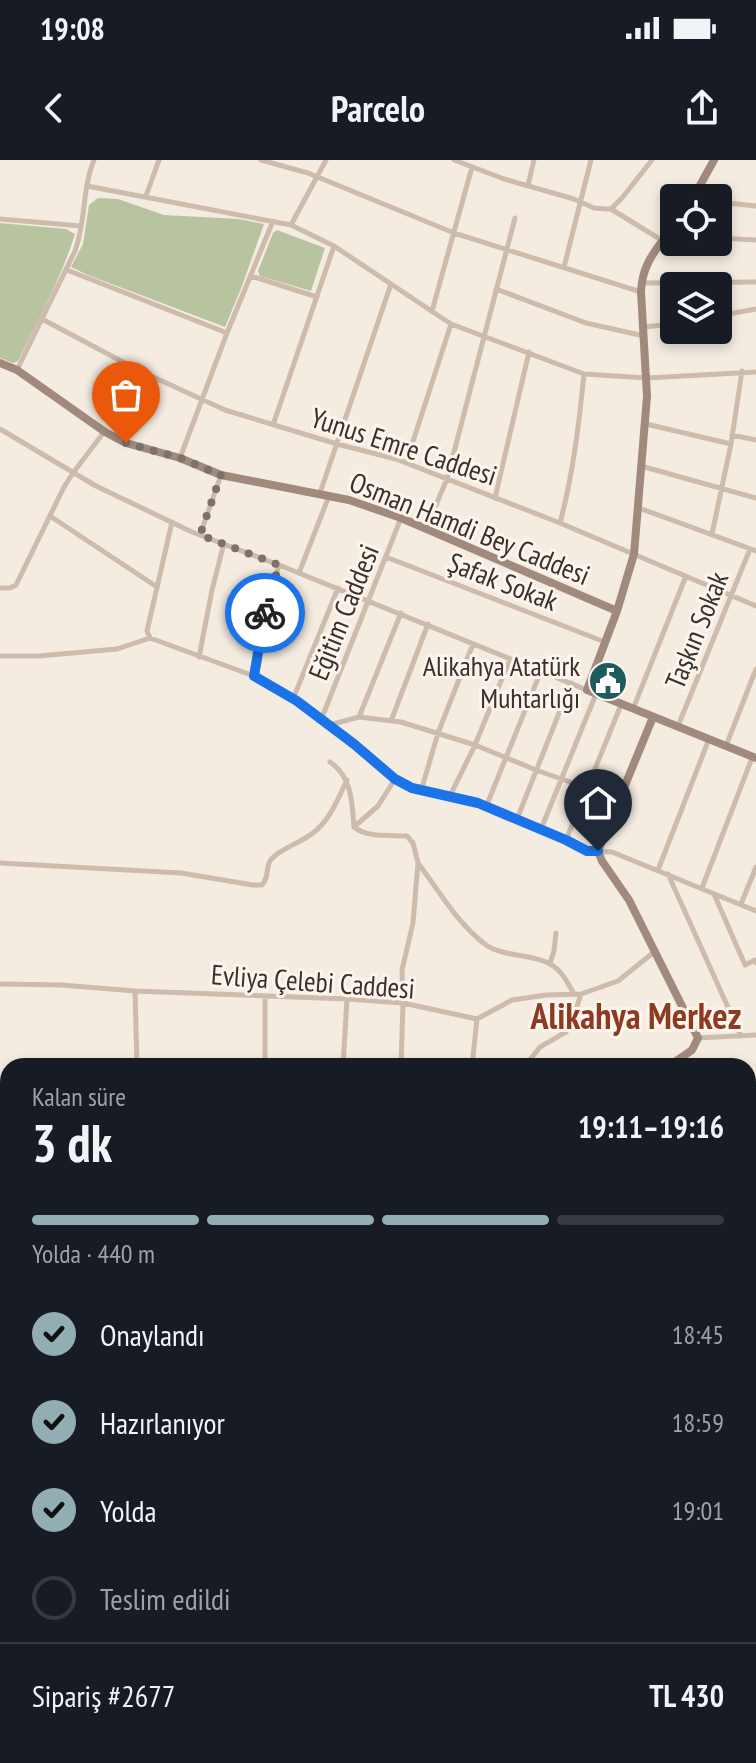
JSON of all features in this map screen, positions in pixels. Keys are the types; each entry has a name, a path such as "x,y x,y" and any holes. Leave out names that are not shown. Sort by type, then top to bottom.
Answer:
{"street":[{"path":"17,370 78,242 94,160"},
{"path":"146,196 159,160"},
{"path":"261,160 301,170 454,233 641,287 756,282"},
{"path":"291,225 326,160"},
{"path":"454,160 594,208 611,209 660,234"},
{"path":"528,185 534,160"},
{"path":"564,267 591,160"},
{"path":"611,209 652,160"},
{"path":"703,184 714,160"},
{"path":"432,311 472,167"},
{"path":"87,186 291,225 334,246 451,324 584,374 647,378 756,372"},
{"path":"732,203 756,206"},
{"path":"425,528 447,479 515,218"},
{"path":"0,219 81,226"},
{"path":"180,458 273,221"},
{"path":"732,239 756,240"},
{"path":"273,425 334,246"},
{"path":"541,830 592,692 634,554 646,424 647,378 641,287 648,261 660,247"},
{"path":"67,270 227,333"},
{"path":"251,276 317,297"},
{"path":"299,573 337,444 391,284"},
{"path":"496,289 586,323 644,332 660,328"},
{"path":"732,313 756,309"},
{"name":"Yunus Emre Caddesi","path":"42,319 138,370 225,410 406,463 560,523 756,606"},
{"path":"406,463 451,324"},
{"path":"495,498 529,352"},
{"name":"Osman Hamdi Bey Caddesi","path":"0,363 17,370 105,432 126,443 180,458 221,475 349,500 401,518 617,611"},
{"path":"712,534 742,371"},
{"path":"560,523 575,452 584,374"},
{"path":"646,424 731,444"},
{"path":"0,429 96,486 200,535 369,600 754,757 702,888"},
{"path":"0,588 16,585 73,473 105,432"},
{"path":"732,435 756,440"},
{"path":"641,466 756,498"},
{"path":"200,535 221,475"},
{"path":"638,507 753,550"},
{"path":"50,516 157,587"},
{"name":"Eğitim Caddesi","path":"321,720 401,518"},
{"path":"150,638 147,631 172,522"},
{"path":"199,657 224,543"},
{"name":"Taşkın Sokak","path":"677,727 753,550"},
{"name":"Şafak Sokak","path":"386,557 606,642"},
{"path":"254,676 262,621 279,565"},
{"path":"633,709 686,576"},
{"path":"293,699 338,588"},
{"path":"359,717 401,613"},
{"path":"391,721 428,624"},
{"path":"0,656 117,649 150,638 254,676 329,725 395,779 421,791 486,807 587,851 612,852 756,911"},
{"path":"421,791 438,733 473,644"},
{"path":"450,796 475,745 510,659"},
{"path":"726,746 756,669"},
{"path":"486,807 541,671"},
{"path":"517,819 571,683"},
{"path":"566,840 622,704"},
{"path":"329,725 359,717 391,721 475,745 562,779 622,793"},
{"path":"653,717 598,851 629,900 698,1038"},
{"path":"658,870 709,739"},
{"path":"330,762 347,780 354,827"},
{"path":"354,827 378,806 395,779"},
{"path":"0,863 181,873 262,885 273,858 310,836 325,822 347,780"},
{"path":"354,827 364,833 409,837 418,863 413,923 403,962 401,1058"},
{"path":"418,863 466,928 489,947 550,963 578,994 573,1019 566,1032 540,1047 531,1058"},
{"path":"741,904 756,867"},
{"path":"668,874 741,1036"},
{"path":"713,893 745,965 755,960 756,963"},
{"path":"550,963 556,933"},
{"path":"473,1058 477,1019 512,1000 578,994 618,981 654,952"},
{"name":"Evliya Çelebi Caddesi","path":"0,984 403,1003 477,1019"},
{"path":"135,991 137,1058"},
{"path":"265,997 265,1058"},
{"path":"343,1058 347,999"},
{"path":"698,1038 756,1035"},
{"path":"680,1058 692,1050 698,1038"}],"green space":[{"path":"98,198 118,199 164,215 239,219 264,224 225,327 71,267 83,244 89,205"},
{"path":"0,223 66,229 75,234 49,298 18,361 13,363 0,358"},
{"path":"277,230 325,248 311,291 260,276 258,271"}],"way so far":[{"path":"126,443 180,458 221,475 200,535 279,565 265,613"}],"place":[{"name":"Alikahya Atatürk Muhtarlığı","path":"608,681"}],"district":[{"name":"Alikahya Merkez","path":"636,1015"}],"route":[{"path":"265,613 254,676 297,701 395,779 421,791 478,803 587,851 598,851"}]}
